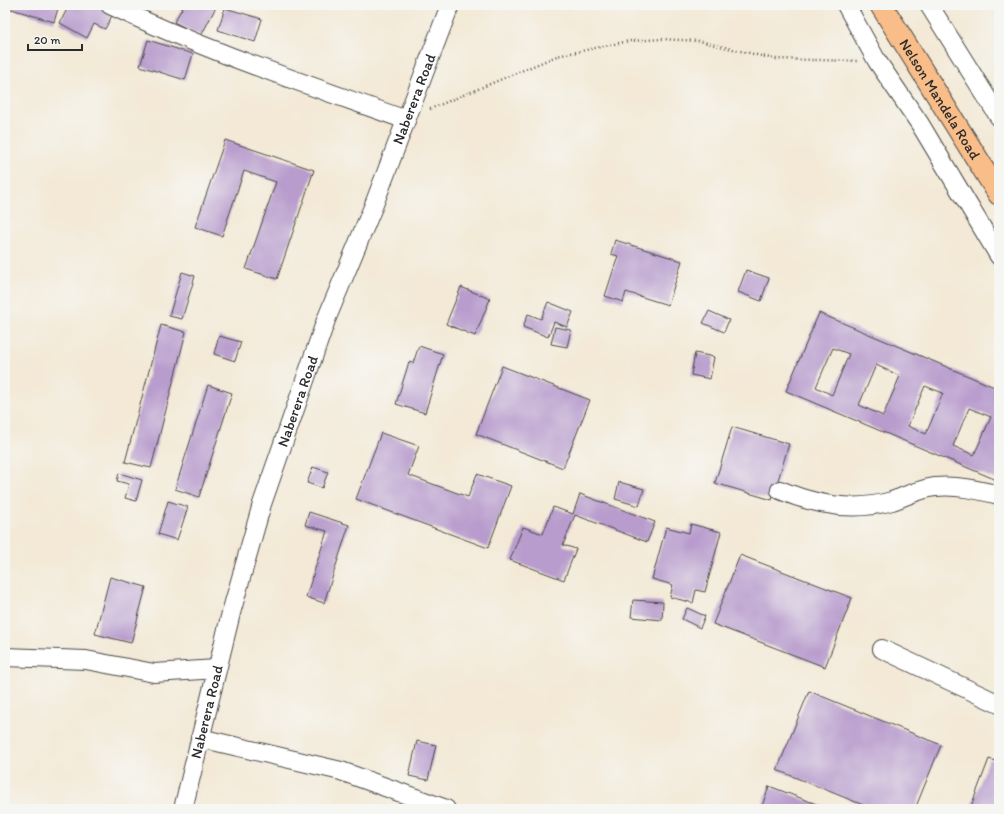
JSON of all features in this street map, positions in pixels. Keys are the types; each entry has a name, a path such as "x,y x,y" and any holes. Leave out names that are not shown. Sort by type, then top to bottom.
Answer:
{"main road":[{"name":"Nelson Mandela Road","path":"881,5 999,194"}],"street":[{"path":"110,5 162,30 220,54 406,120"},
{"name":"Naberera Road","path":"184,809 231,613 264,497 326,320 373,207 450,5"},
{"path":"846,5 877,61 920,124 999,256"},
{"path":"929,5 999,117"},
{"path":"780,490 796,497 831,506 854,506 890,501 934,487 951,486 968,488 999,495"},
{"path":"882,649 999,704"},
{"path":"5,657 86,660 154,673 217,669"},
{"path":"200,738 341,771 446,809"}],"path":[{"path":"406,120 522,69 557,56 629,42 662,39 699,41 774,59 877,61"}],"building":[{"path":"5,5 59,5 54,22 5,7"},
{"path":"69,5 104,5 115,10 105,29 94,24 87,38 60,23"},
{"path":"184,5 217,5 201,36 174,22"},
{"path":"225,8 262,19 255,42 218,30"},
{"path":"148,40 193,54 185,80 140,66"},
{"path":"225,140 314,170 277,279 246,269 276,182 244,171 222,236 195,227"},
{"path":"615,240 682,261 668,305 626,292 623,302 605,296 618,256 611,254"},
{"path":"746,270 769,278 761,301 738,292"},
{"path":"182,272 195,276 182,319 169,316"},
{"path":"461,287 490,299 475,336 446,324"},
{"path":"548,302 573,312 567,327 554,322 548,337 523,327 528,314 541,319"},
{"path":"709,311 729,320 724,332 703,323"},
{"path":"819,313 999,389 999,481 786,391","holes":["833,348 849,354 832,395 816,387","876,365 900,376 883,416 859,405","925,386 943,393 926,434 908,426","969,408 991,417 974,455 953,446"]},
{"path":"161,325 186,332 151,468 125,462"},
{"path":"555,327 571,330 567,347 551,344"},
{"path":"219,336 241,342 235,361 214,354"},
{"path":"419,346 443,354 425,413 396,404 409,362 413,363"},
{"path":"695,353 714,357 710,379 691,375"},
{"path":"502,366 590,400 563,468 476,434"},
{"path":"208,385 232,393 199,497 175,489"},
{"path":"732,427 789,444 772,500 715,483"},
{"path":"381,433 419,446 408,475 468,497 477,474 511,486 488,548 356,499"},
{"path":"313,467 328,472 322,488 307,483"},
{"path":"119,473 142,480 136,501 125,498 129,484 117,481"},
{"path":"619,482 644,489 639,506 615,499"},
{"path":"580,494 655,522 647,542 575,515 563,545 576,549 564,580 510,560 523,527 543,534 553,507 573,514"},
{"path":"168,501 188,507 177,540 158,534"},
{"path":"309,512 349,525 324,603 306,597 327,531 305,525"},
{"path":"691,524 721,532 705,592 696,590 693,603 670,597 673,585 652,579 666,527 689,533"},
{"path":"740,555 852,598 825,667 713,624"},
{"path":"110,577 146,587 131,643 95,634"},
{"path":"633,600 663,602 662,620 631,617"},
{"path":"687,608 705,616 700,628 682,619"},
{"path":"809,691 941,745 915,809 873,809 777,770"},
{"path":"417,741 436,745 428,780 409,776"},
{"path":"989,759 999,762 999,809 970,809"},
{"path":"769,786 829,809 761,809"}]}
